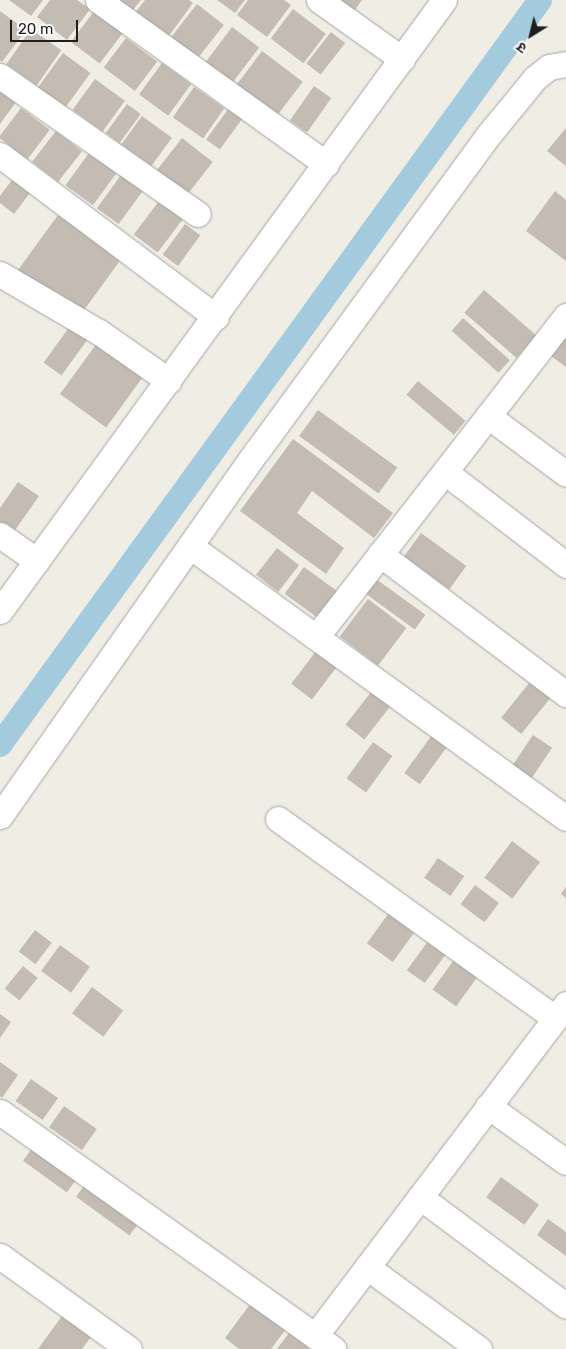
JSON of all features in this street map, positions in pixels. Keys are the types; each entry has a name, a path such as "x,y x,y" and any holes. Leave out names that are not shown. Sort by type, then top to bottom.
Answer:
{"street":[{"path":"98,0 326,164"},
{"path":"319,0 402,59"},
{"path":"0,611 216,317 444,0"},
{"path":"0,816 190,546 490,133 535,78 549,67 566,64"},
{"path":"0,76 198,214"},
{"path":"0,155 216,317"},
{"path":"0,274 99,332 169,381"},
{"path":"316,637 566,316"},
{"path":"488,416 566,474"},
{"path":"445,472 566,565"},
{"path":"0,535 37,560"},
{"path":"190,546 564,811"},
{"path":"380,554 566,694"},
{"path":"0,1112 324,1342 367,1266 560,1011 278,819"},
{"path":"488,1106 566,1162"},
{"path":"420,1197 566,1306"},
{"path":"0,1256 129,1349"},
{"path":"367,1266 479,1349"}],"building":[{"path":"9,0 43,0 31,16"},
{"path":"50,0 77,0 90,9 67,40 37,17"},
{"path":"117,0 141,0 132,11"},
{"path":"145,0 189,0 193,3 168,37 135,13"},
{"path":"217,0 245,0 235,13"},
{"path":"248,0 284,0 291,5 267,37 237,15"},
{"path":"339,0 362,0 354,11"},
{"path":"197,4 224,25 198,58 171,37"},
{"path":"293,9 326,34 303,63 271,39"},
{"path":"95,10 124,32 100,64 71,42"},
{"path":"0,11 26,30 2,62 0,60"},
{"path":"232,27 259,47 233,83 206,62"},
{"path":"31,29 61,50 37,85 6,64"},
{"path":"331,32 345,43 321,75 306,64"},
{"path":"126,38 157,61 135,91 104,68"},
{"path":"262,51 303,82 276,117 236,86"},
{"path":"63,53 91,73 65,108 38,88"},
{"path":"162,63 191,84 168,116 139,95"},
{"path":"95,79 125,101 103,131 73,110"},
{"path":"314,86 331,98 307,132 290,120"},
{"path":"194,87 224,108 203,139 173,117"},
{"path":"0,90 16,102 0,124"},
{"path":"127,104 141,114 120,143 106,133"},
{"path":"21,108 50,130 27,159 0,139"},
{"path":"229,108 243,118 220,150 206,140"},
{"path":"142,116 172,138 151,166 121,144"},
{"path":"566,128 566,166 547,151"},
{"path":"56,131 82,151 58,182 32,162"},
{"path":"182,138 213,162 186,197 155,173"},
{"path":"89,153 117,173 93,205 65,185"},
{"path":"121,175 143,191 119,224 97,208"},
{"path":"15,176 33,189 14,214 0,203 0,196"},
{"path":"555,191 566,200 566,261 526,231"},
{"path":"159,201 183,219 158,253 134,235"},
{"path":"58,215 120,260 80,316 17,271"},
{"path":"185,224 200,235 178,266 163,255"},
{"path":"484,290 536,335 516,358 464,313"},
{"path":"463,318 510,360 498,373 452,331"},
{"path":"73,322 91,335 61,375 44,362"},
{"path":"561,336 566,339 566,367 547,353"},
{"path":"100,339 146,373 106,428 60,394"},
{"path":"418,381 465,421 454,435 406,395"},
{"path":"318,410 397,468 378,493 299,436"},
{"path":"293,439 393,513 374,538 312,491 297,513 344,548 326,574 240,511"},
{"path":"18,482 39,496 13,533 0,524 0,508"},
{"path":"421,533 466,566 449,589 404,556"},
{"path":"277,548 299,565 278,592 256,575"},
{"path":"304,567 338,592 319,618 285,594"},
{"path":"376,579 425,615 415,629 365,594"},
{"path":"368,599 406,628 378,665 340,637"},
{"path":"319,647 340,663 312,699 291,684"},
{"path":"530,682 550,698 521,734 501,718"},
{"path":"375,687 394,702 364,740 345,725"},
{"path":"432,735 447,746 420,784 404,773"},
{"path":"533,735 552,748 529,783 510,770"},
{"path":"373,742 392,756 366,793 347,778"},
{"path":"512,841 540,862 512,899 484,878"},
{"path":"438,858 464,876 450,896 424,878"},
{"path":"475,885 499,903 485,922 461,904"},
{"path":"566,887 566,898 561,894"},
{"path":"391,910 417,929 393,962 367,943"},
{"path":"35,930 52,943 36,964 19,952"},
{"path":"431,937 449,950 425,983 407,970"},
{"path":"60,945 90,967 71,993 41,971"},
{"path":"459,953 482,970 456,1006 433,989"},
{"path":"23,966 38,978 20,1000 5,989"},
{"path":"92,987 123,1010 103,1037 72,1013"},
{"path":"0,1014 11,1022 0,1038"},
{"path":"0,1062 18,1075 2,1098 0,1096"},
{"path":"31,1079 58,1098 43,1120 16,1101"},
{"path":"64,1106 97,1129 82,1150 49,1127"},
{"path":"36,1143 80,1175 67,1193 23,1161"},
{"path":"501,1177 539,1205 524,1225 486,1197"},
{"path":"89,1179 142,1218 129,1236 76,1197"},
{"path":"548,1219 566,1232 566,1256 537,1235"},
{"path":"254,1299 289,1325 271,1349 239,1349 225,1338"},
{"path":"62,1316 91,1337 82,1349 38,1349"},
{"path":"289,1333 310,1349 277,1349"}],"waterway":[{"path":"0,745 540,0"}]}
